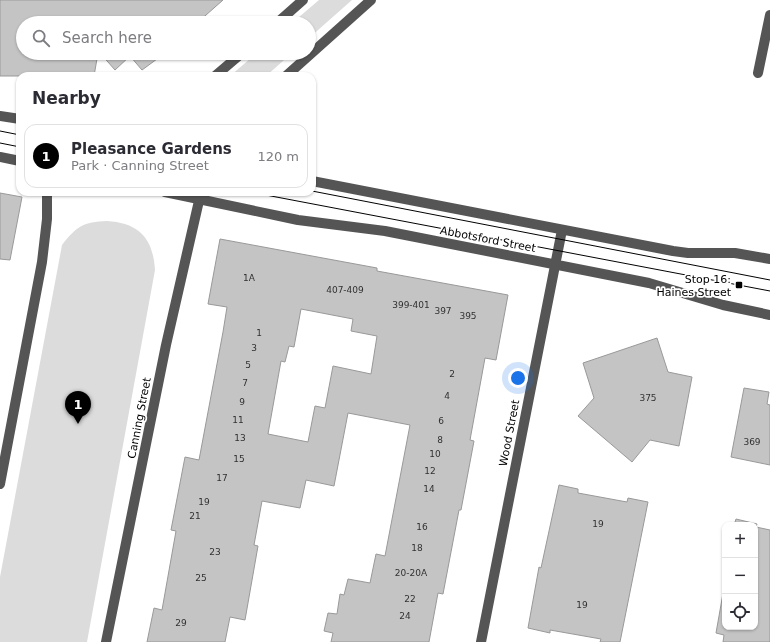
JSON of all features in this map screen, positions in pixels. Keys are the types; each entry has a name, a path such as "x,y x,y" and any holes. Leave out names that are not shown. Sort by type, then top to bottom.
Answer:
{"street":[{"path":"285,16 303,0"},
{"path":"316,49 370,0"},
{"path":"758,73 770,15"},
{"path":"221,72 234,60"},
{"path":"290,72 304,60"},
{"path":"0,116 16,118"},
{"path":"0,157 16,160"},
{"path":"316,181 562,230 688,253 735,253 770,260"},
{"path":"0,484 3,458 42,262 47,219 47,196"},
{"name":"Abbotsford Street","path":"200,196 298,220 385,231 649,283 723,305 770,315"},
{"name":"Canning Street","path":"106,642 166,344 200,196"},
{"name":"Wood Street","path":"480,642 554,264 562,230"}],"shaded area":[{"path":"319,0 352,0 316,32 316,16 300,16"},
{"path":"249,60 284,60 271,72 235,72"},
{"path":"107,221 128,225 142,234 151,249 155,270 87,642 0,642 0,577 62,245 72,233 81,226 92,222"}],"building":[{"path":"0,0 223,0 205,16 16,16 16,60 97,60 95,72 16,72 16,76 0,76"},
{"path":"106,60 126,60 115,70"},
{"path":"133,60 156,60 142,70"},
{"path":"0,193 22,197 10,260 0,259"},
{"path":"220,239 377,268 377,271 508,295 496,360 485,358 470,440 474,441 461,510 459,510 443,594 438,593 429,642 331,642 333,633 324,631 328,613 337,614 340,594 344,595 348,579 370,583 376,554 385,556 410,425 348,413 334,486 306,480 300,508 262,501 254,545 258,546 245,620 230,617 225,642 147,642 154,608 162,610 176,531 171,530 185,457 199,460 223,332 227,307 208,304","holes":["301,309 353,319 351,331 377,336 371,374 333,366 325,408 315,406 308,442 268,434 281,361 285,362 289,346 294,347"]},
{"path":"657,338 668,372 692,377 679,446 650,440 632,462 578,416 594,398 583,363"},
{"path":"744,388 769,392 767,404 770,405 770,465 731,457"},
{"path":"559,485 578,489 578,493 627,502 628,498 648,502 620,642 600,642 601,639 550,630 550,633 528,628 539,567 541,568"},
{"path":"736,519 749,522 735,522"},
{"path":"758,527 770,530 770,642 723,642 724,635 716,633 722,599 722,630 758,630"}],"tram line":[{"path":"0,131 16,134"},
{"path":"0,143 16,146"},
{"path":"316,192 770,280"},
{"path":"271,196 770,291"}],"place":[{"name":"Stop 16: Haines Street","path":"739,285"},
{"name":"Pleasance Gardens","path":"78,424"}]}
